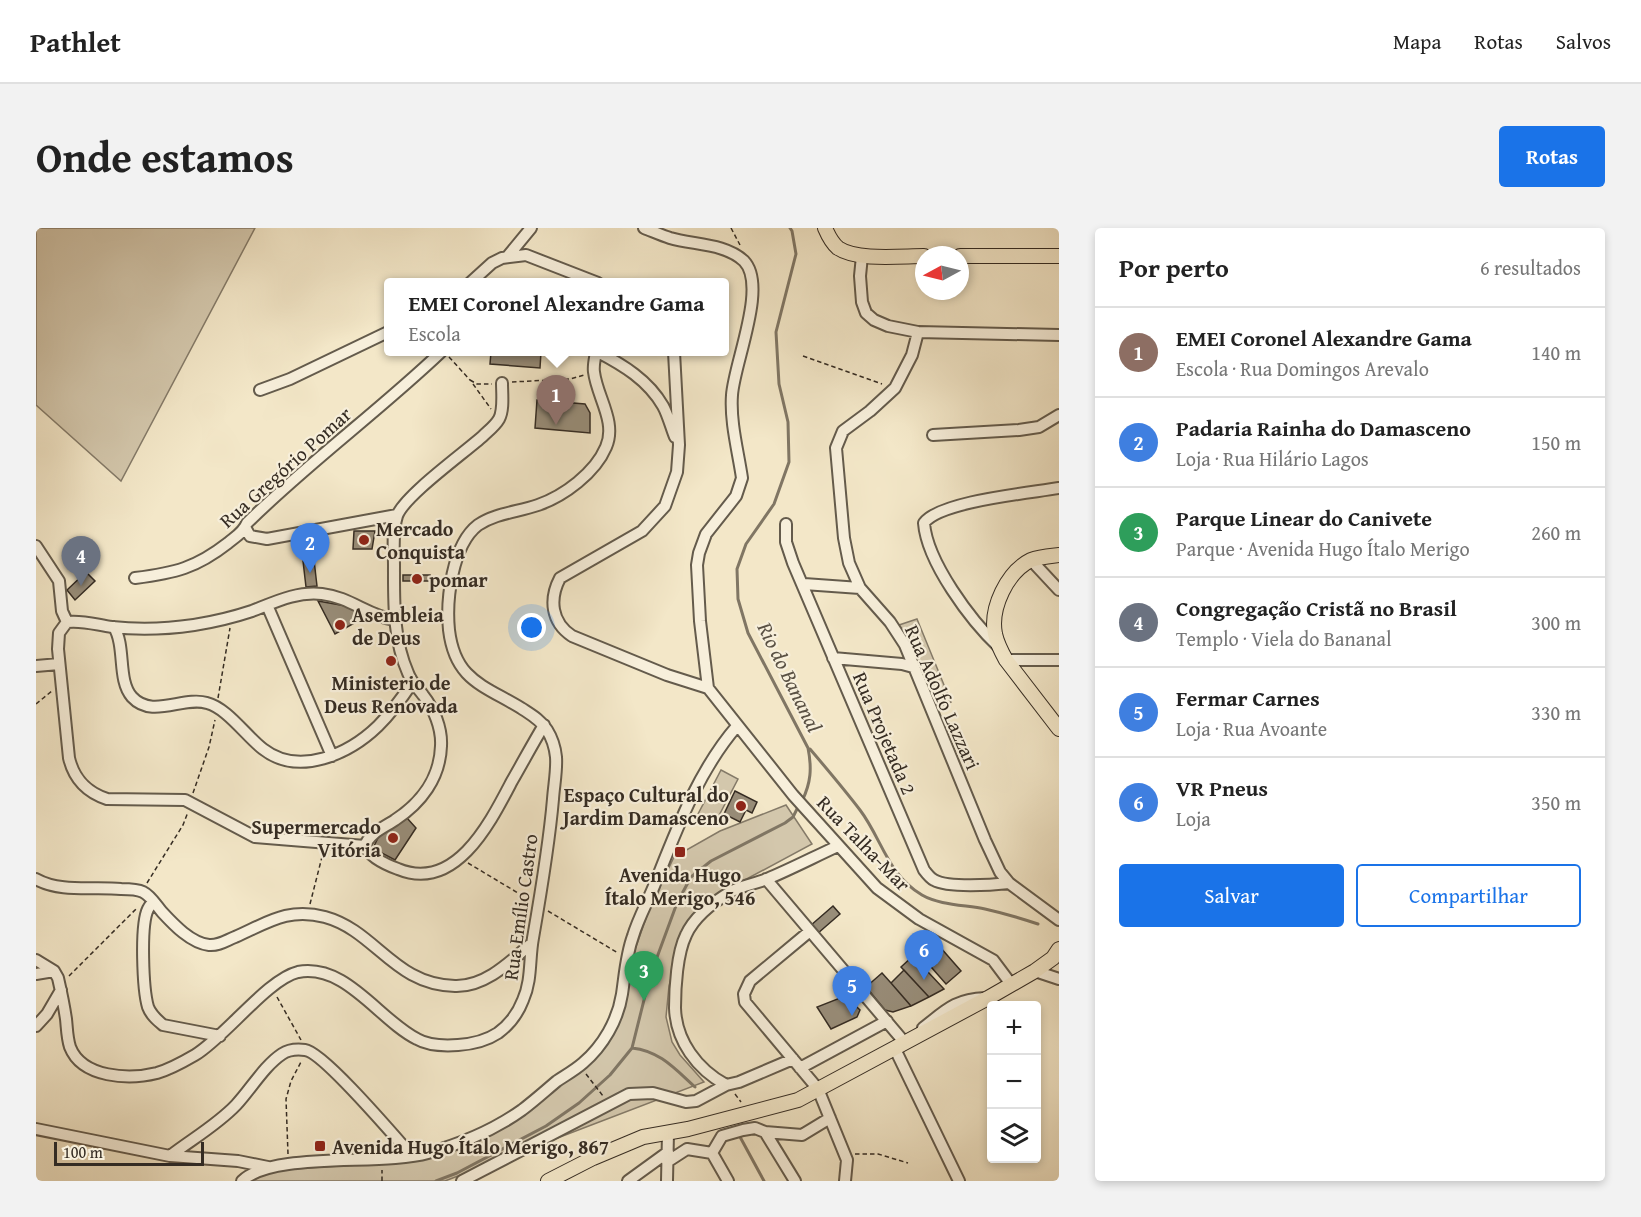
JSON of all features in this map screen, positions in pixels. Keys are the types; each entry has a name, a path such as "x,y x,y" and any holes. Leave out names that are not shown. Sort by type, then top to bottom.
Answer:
{"main road":[{"path":"825,228 833,243 850,253 862,256 915,256"},
{"path":"969,256 1059,256"},
{"path":"1059,555 1030,560 1013,575 1002,591 994,622 1003,654 1059,729"},
{"path":"548,1181 643,1137 668,1133 798,1100 1035,971 1053,958 1059,949"}],"street":[{"path":"508,256 531,228"},
{"path":"644,228 671,238 722,249 742,260 751,274 753,291 751,311 732,394 732,415 741,484 736,496 706,534 697,565 700,621 708,688 623,658 572,636 563,630 553,610 555,588 560,578 642,531 665,506 677,472 679,445 674,356"},
{"path":"475,278 492,263 508,256 526,255 587,278"},
{"path":"862,256 860,290 866,313 874,320 888,326 918,332 1059,335"},
{"path":"895,388 912,355 918,332"},
{"path":"260,390 290,379 384,334"},
{"name":"Rua Gregório Pomar","path":"135,578 160,575 198,564 246,529 248,523 289,484 440,356"},
{"path":"395,620 377,616 347,599 320,594 283,598 267,605 195,625 114,627 87,622 67,622 61,628 58,639 72,770 82,785 107,799 190,801 255,837 365,846 370,852 395,868 412,873 437,870 464,856 494,816 544,725 503,697 471,680 454,654 449,633 449,593 459,555 466,539 479,525 490,519 554,499 587,473 605,450 609,440 608,419 593,371 596,356"},
{"path":"605,356 646,384 664,407 679,445"},
{"path":"365,846 366,841 373,834 410,810 422,797 430,786 438,766 441,746 440,730 429,704 412,683 400,651 395,620 394,542 398,515 415,493 473,445 499,419 502,383"},
{"name":"Rua Adolfo Lazzari","path":"895,388 843,431 836,448 845,548 849,563 860,588 899,633 1000,872 1009,883 1059,920"},
{"path":"933,435 1039,427 1059,416"},
{"path":"1059,488 963,504 935,514 924,523 927,539 935,558 952,588 980,630 1003,654 1059,660"},
{"path":"246,529 250,537 267,539 398,515"},
{"name":"Rua Projetada 2","path":"786,524 788,548 924,870 932,880 944,884 1009,883"},
{"path":"36,546 59,581 62,611 67,622"},
{"path":"1030,560 1059,590"},
{"path":"804,584 860,588"},
{"path":"267,605 332,756"},
{"path":"114,627 118,635 125,684 129,693 139,703 166,706 198,701 217,707 252,740 274,756 285,760 308,762 332,756 354,746 373,731 391,712 412,683"},
{"path":"833,658 913,667"},
{"path":"36,666 59,664"},
{"name":"Rua Talha-Mar","path":"708,688 794,795 877,888 900,906 993,960 1011,984"},
{"name":"Rua Emílio Castro","path":"54,971 61,989 69,1046 88,1068 105,1074 144,1075 173,1068 206,1048 285,977 312,971 340,980 403,1031 419,1041 443,1046 470,1044 498,1033 517,1012 530,980 532,943 545,867 556,765 552,741 544,725"},
{"path":"242,1181 268,1167 372,1161 426,1154 466,1140 507,1120 581,1065 597,1049 612,1025 621,1002 627,958 633,936 669,848 695,790 720,748 737,726"},
{"path":"724,1084 694,1058 682,1041 679,1031 675,999 681,952 686,934 704,912 732,891 766,879 838,846"},
{"path":"36,879 48,884 71,888 108,888 148,896 190,937 209,945 224,942 273,918 291,914 309,914 340,923 407,973 426,982 441,985 471,985 481,981 532,943"},
{"path":"766,879 904,1044 959,1181"},
{"path":"148,896 144,925 144,969 149,1009 156,1020 163,1025 220,1036"},
{"path":"810,931 750,981 744,994 748,1009 818,1089 847,1160 845,1181"},
{"path":"36,960 54,971"},
{"path":"36,974 54,971"},
{"path":"1035,971 1059,979"},
{"path":"36,1026 47,1014 61,989"},
{"path":"462,1181 629,1094 653,1093 686,1102 696,1101 724,1084 739,1082 797,1064 886,1021"},
{"path":"170,1156 235,1106 274,1060 284,1052 307,1050 372,1110 412,1156"},
{"path":"712,1153 722,1136 755,1128 765,1132 802,1135 830,1118"},
{"path":"36,1129 170,1156 238,1161 268,1167"},
{"path":"765,1132 795,1181"},
{"path":"667,1181 668,1133"},
{"path":"628,1181 667,1157 687,1149 712,1153"},
{"path":"712,1153 728,1181"}],"path":[{"path":"447,356 470,380 499,419"},
{"path":"803,357 895,388"},
{"path":"470,380 477,384 570,379 593,371"},
{"path":"61,989 70,975 148,896 183,825 209,747 231,616"},
{"path":"36,704 62,684"},
{"path":"309,914 324,842"},
{"path":"272,987 307,1050 291,1081 286,1099 289,1164"},
{"path":"588,1078 605,1099"},
{"path":"724,1084 751,1113"},
{"path":"845,1155 878,1154 908,1163"}],"shaded area":[{"path":"36,228 255,228 121,481 36,405"},
{"path":"917,619 951,702 932,710 899,625"},
{"path":"721,770 738,779 714,825 697,816"},
{"path":"786,805 812,844 728,889 705,904 675,961 669,986 666,1017 672,1042 680,1055 704,1082 445,1181 252,1181 271,1170 375,1164 466,1142 543,1094 614,1027 633,955 649,910 674,857 720,831"}],"building":[{"path":"491,356 541,356 540,368 490,364"},
{"path":"537,400 585,404 590,413 590,433 535,428"},
{"name":"Mercado Conquista","path":"354,531 375,531 372,549 353,549"},
{"path":"314,560 317,586 306,587 303,561"},
{"path":"86,572 95,581 75,600 67,590"},
{"name":"pomar","path":"403,575 430,575 430,581 403,581"},
{"name":"Asembleia de Deus","path":"318,601 346,606 365,617 335,634"},
{"name":"Espaço Cultural do Jardim Damasceno","path":"735,791 757,802 752,813 746,810 740,822 724,814"},
{"name":"Supermercado Vitória","path":"407,818 416,828 395,860 376,850 374,846 379,836"},
{"path":"833,906 840,914 817,934 810,926"},
{"path":"940,947 961,971 946,984 925,960"},
{"path":"913,956 944,989 929,997 901,967"},
{"path":"904,970 929,997 911,1006 891,983"},
{"path":"882,973 911,1006 893,1012 885,1010 866,987"},
{"path":"845,996 860,1010 857,1017 831,1029 817,1007"}],"waterway":[{"name":"Rio do Bananal","path":"790,228 796,254 776,332 779,384 788,422 789,462 774,504 746,544 737,569 738,599 748,633 808,748 810,775 802,801"},
{"path":"810,749 868,821 886,856 910,887 936,901 985,909 1038,924"},
{"name":"Rio do Bananal","path":"436,1181 457,1173 546,1126 579,1103 610,1075 632,1048 656,960 677,903 691,877 711,861 785,823 793,817 798,807"},
{"path":"632,1048 659,1057 695,1087"},
{"path":"739,1135 764,1181"}],"place":[{"name":"EMEI Coronel Alexandre Gama","path":"556,425"},
{"name":"Mercado Conquista","path":"364,540"},
{"name":"Padaria Rainha do Damasceno","path":"310,573"},
{"name":"pomar","path":"417,579"},
{"name":"Congregação Cristã no Brasil","path":"81,586"},
{"name":"Asembleia de Deus","path":"340,625"},
{"name":"Ministerio de Deus Renovada","path":"391,661"},
{"name":"Espaço Cultural do Jardim Damasceno","path":"741,806"},
{"name":"Supermercado Vitória","path":"393,838"},
{"name":"Avenida Hugo Ítalo Merigo, 546","path":"680,852"},
{"name":"VR Pneus","path":"924,980"},
{"name":"Parque Linear do Canivete","path":"644,1001"},
{"name":"Fermar Carnes","path":"852,1016"},
{"name":"Avenida Hugo Ítalo Merigo, 867","path":"320,1146"}]}
